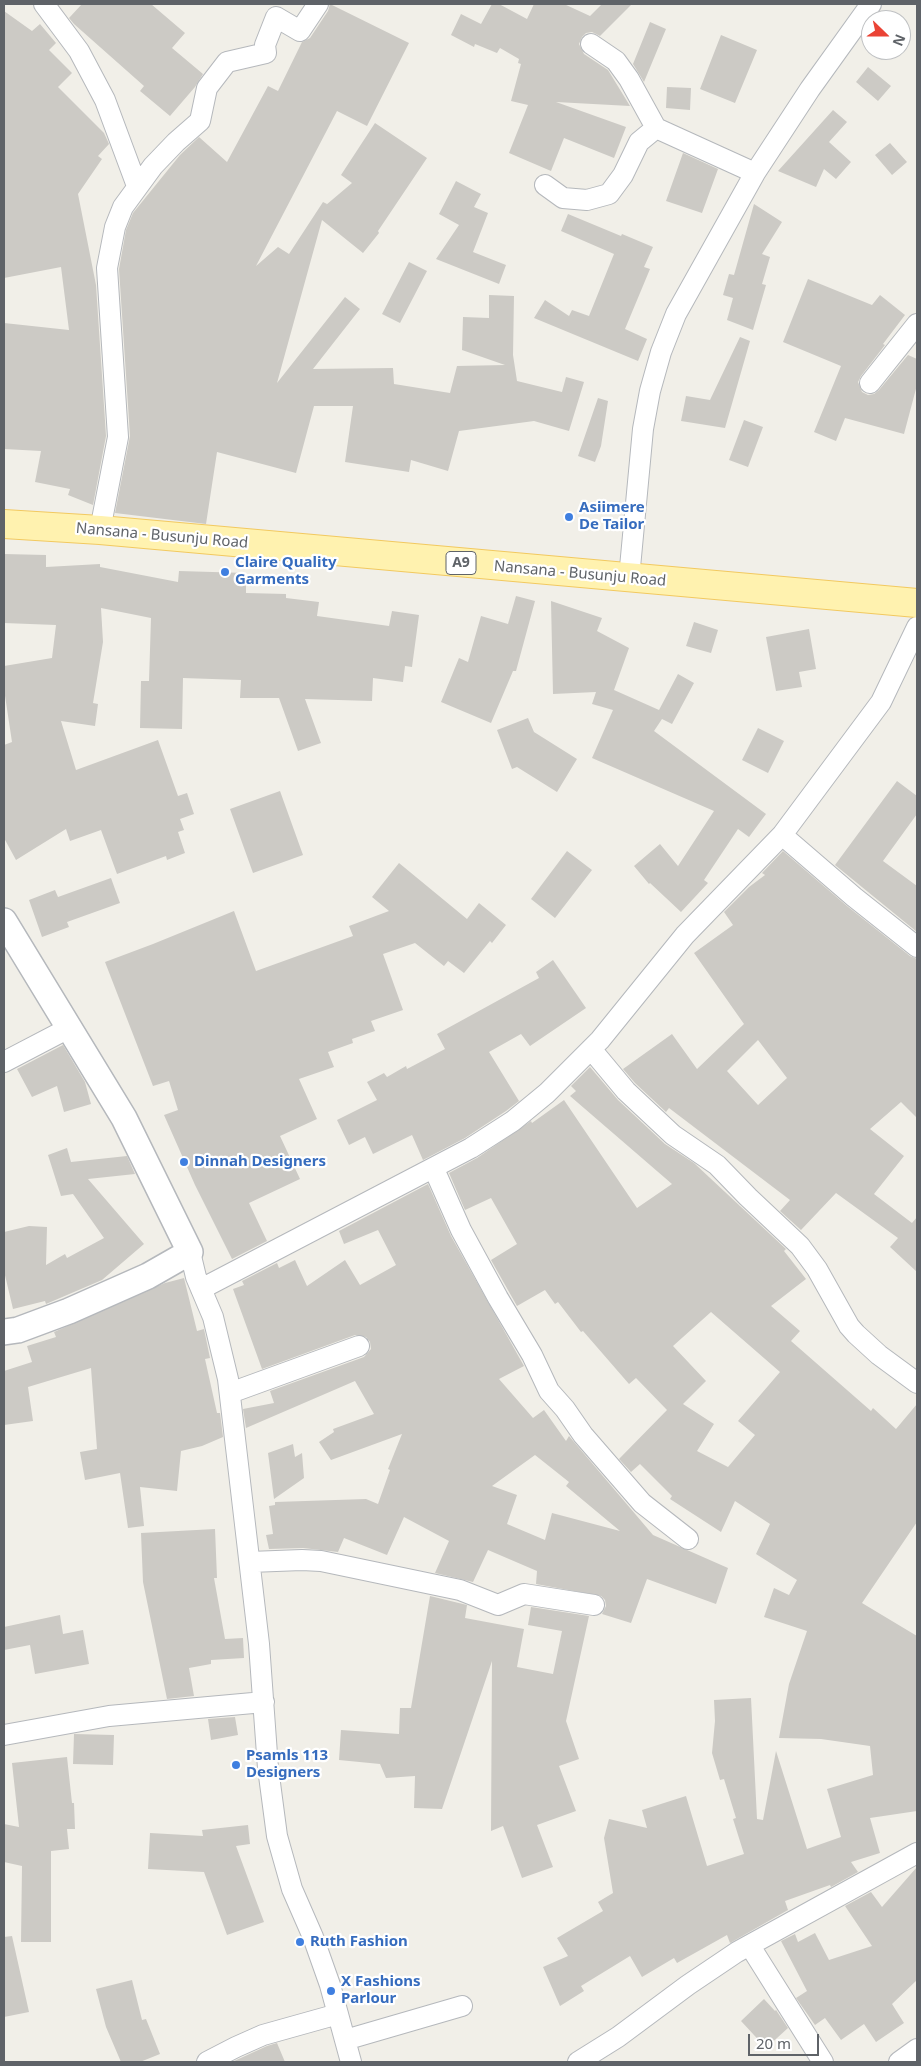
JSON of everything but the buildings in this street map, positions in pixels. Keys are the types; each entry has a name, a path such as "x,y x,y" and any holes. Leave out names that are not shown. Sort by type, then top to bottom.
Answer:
{"main road":[{"name":"Nansana - Busunju Road","path":"4,524 100,530 917,603"}],"street":[{"path":"44,4 79,52 105,100 138,186"},
{"path":"100,530 118,437 107,268 115,227 123,207 138,186 176,142 200,121 207,88 227,62 266,53 265,45 276,17 300,30 318,4"},
{"path":"630,578 643,429 650,391 661,352 676,314 692,282 755,174 810,89 871,4"},
{"path":"591,44 616,60 629,79 656,128 755,174"},
{"path":"545,186 563,198 587,200 609,194 623,175 639,142 656,128"},
{"path":"870,383 917,324"},
{"path":"202,1289 471,1148 513,1121 547,1093 591,1049 685,935 782,835 881,702 917,627"},
{"path":"782,835 917,946"},
{"path":"4,921 124,1118 190,1252 196,1277 202,1289 219,1341 230,1393 250,1562 264,1702 268,1768 277,1836 292,1889 313,1937 330,1985 352,2062"},
{"path":"4,1062 69,1028"},
{"path":"591,1049 626,1091 674,1135 717,1165 800,1246 817,1269 849,1326 879,1355 917,1383"},
{"path":"434,1169 461,1230 532,1355 549,1391 583,1435 642,1503 688,1539"},
{"path":"4,1332 18,1330 69,1311 148,1276 190,1252"},
{"path":"230,1393 359,1346"},
{"path":"250,1562 321,1561 460,1590 498,1605 524,1594 594,1605"},
{"path":"4,1735 110,1716 264,1702"},
{"path":"578,2062 618,2037 688,1985 750,1946 917,1853"},
{"path":"750,1946 823,2062"},
{"path":"345,2040 462,2006"},
{"path":"208,2062 263,2035 338,2014"},
{"path":"899,2062 917,2049"}],"place":[{"name":"Asiimere De Tailor","path":"569,517"},
{"name":"Claire Quality Garments","path":"225,572"},
{"name":"Dinnah Designers","path":"184,1162"},
{"name":"Psamls 113 Designers","path":"236,1765"},
{"name":"Ruth Fashion","path":"300,1942"},
{"name":"X Fashions Parlour","path":"331,1991"}]}
